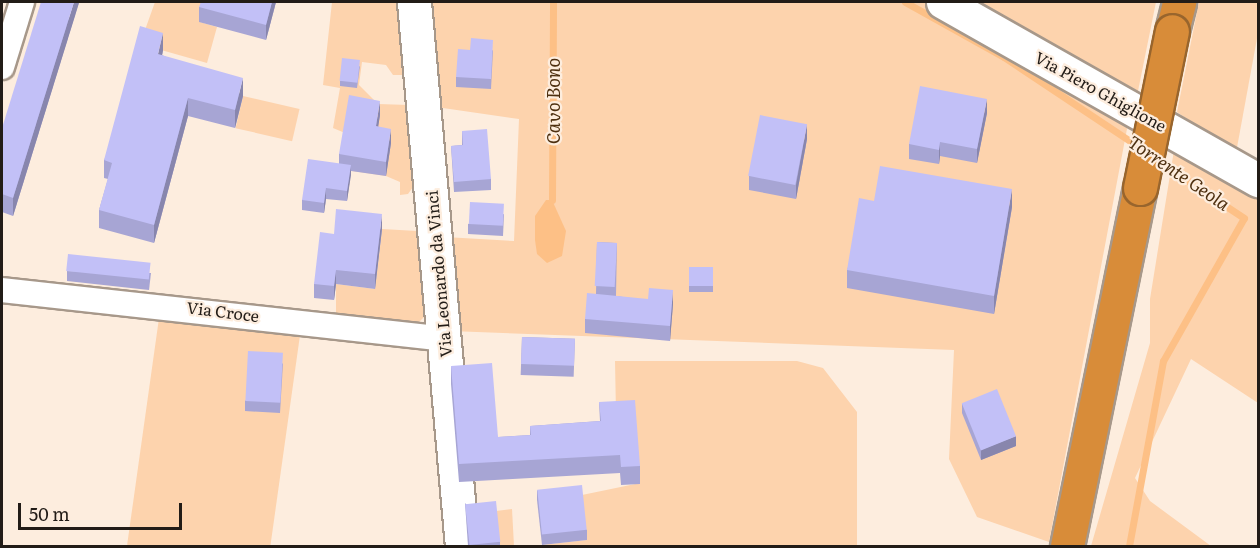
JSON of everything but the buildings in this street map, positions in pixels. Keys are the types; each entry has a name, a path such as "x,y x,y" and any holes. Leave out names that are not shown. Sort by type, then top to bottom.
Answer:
{"highway":[{"path":"1067,546 1176,16"}],"street":[{"path":"2,67 22,2"},
{"name":"Via Leonardo da Vinci","path":"414,2 462,546"},
{"name":"Via Piero Ghiglione","path":"943,2 1258,180"},
{"name":"Via Croce","path":"2,290 443,339"}],"shaded area":[{"path":"155,2 205,2 200,22 217,27 207,63 140,44"},
{"path":"332,2 399,2 405,75 393,75 386,65 362,62 359,85 378,104 409,105 413,187 408,194 400,195 400,182 386,176 339,169 345,133 333,128 340,88 323,85"},
{"path":"424,2 933,2 1130,113 1049,542 977,517 949,459 954,350 450,331 445,237 514,241 519,119 436,107"},
{"path":"966,2 1156,2 1137,96"},
{"path":"1199,2 1258,2 1258,33 1236,153 1177,112"},
{"path":"243,96 300,109 292,141 236,128"},
{"path":"1175,144 1258,194 1258,403 1191,359 1135,478 1150,501 1211,546 1091,546 1150,343 1150,299"},
{"path":"546,200 552,200 566,231 562,256 547,263 537,254 535,240 535,216"},
{"path":"382,229 417,231 424,317 412,329 336,319 336,284 375,289"},
{"path":"160,311 301,331 270,546 127,545"},
{"path":"615,361 797,361 823,368 857,412 857,546 532,546 587,540 582,495 640,483 616,414"},
{"path":"512,509 514,546 500,546 496,511"}],"waterway":[{"name":"Cavo Bono","path":"552,200 553,2"},
{"name":"Torrente Geola","path":"905,2 1004,57 1139,147"},
{"name":"Torrente Geola","path":"1129,546 1163,361 1244,218 1155,159"}]}
